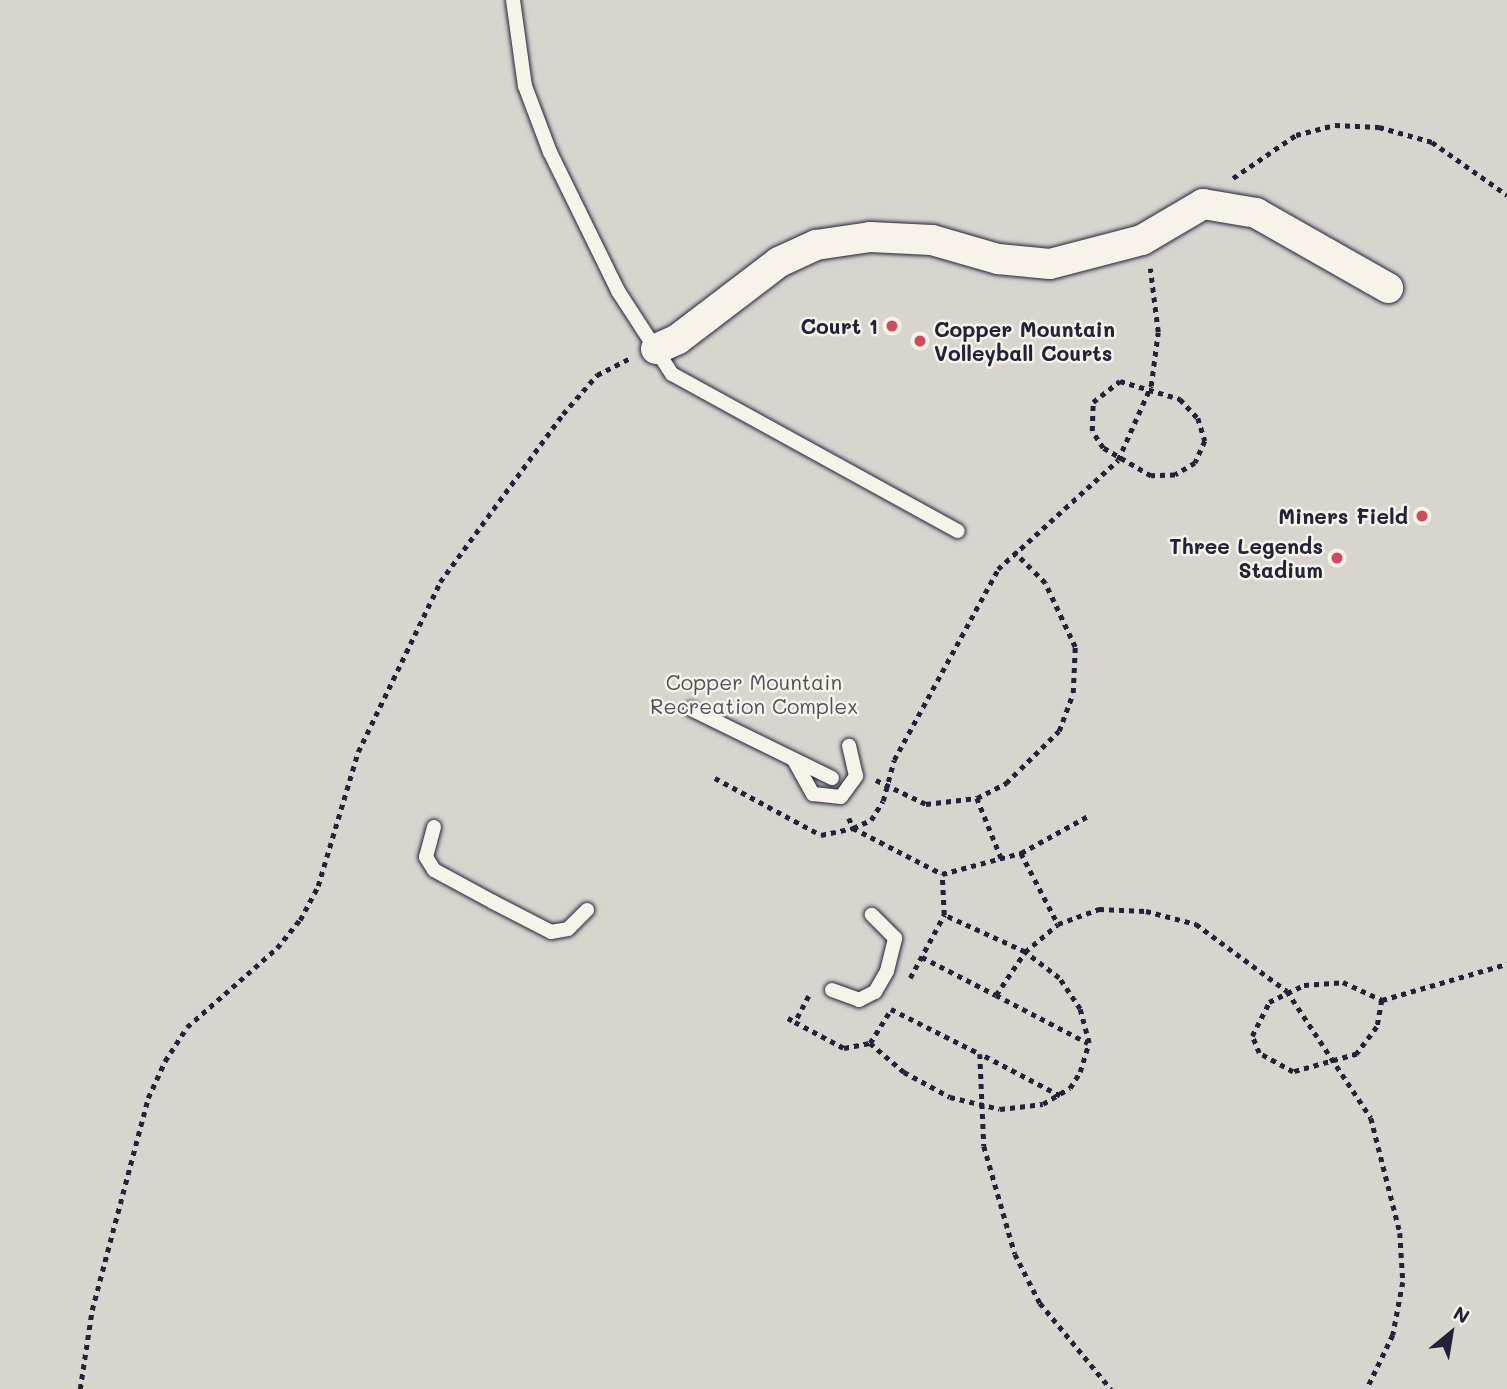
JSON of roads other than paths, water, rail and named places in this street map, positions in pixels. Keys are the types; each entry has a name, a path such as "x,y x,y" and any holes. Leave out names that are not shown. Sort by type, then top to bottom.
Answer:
{"street":[{"path":"644,353 678,339 779,262 816,246 870,237 932,240 998,259 1050,264 1142,240 1203,204 1256,213 1388,288"}],"lane":[{"path":"513,0 525,86 576,215 644,353 672,374 958,531"},
{"path":"691,709 832,778"},
{"path":"794,760 813,794 841,797 856,776 849,746"},
{"path":"434,827 426,856 434,870 469,889 551,932 568,929 587,910"},
{"path":"832,990 859,1000 875,992 887,971 895,938 872,915"}],"place":[{"name":"Court 1","path":"892,326"},
{"name":"Copper Mountain Volleyball Courts","path":"920,341"},
{"name":"Miners Field","path":"1422,516"},
{"name":"Three Legends Stadium","path":"1337,558"}],"park label":[{"name":"Copper Mountain Recreation Complex","path":"754,694"}]}
